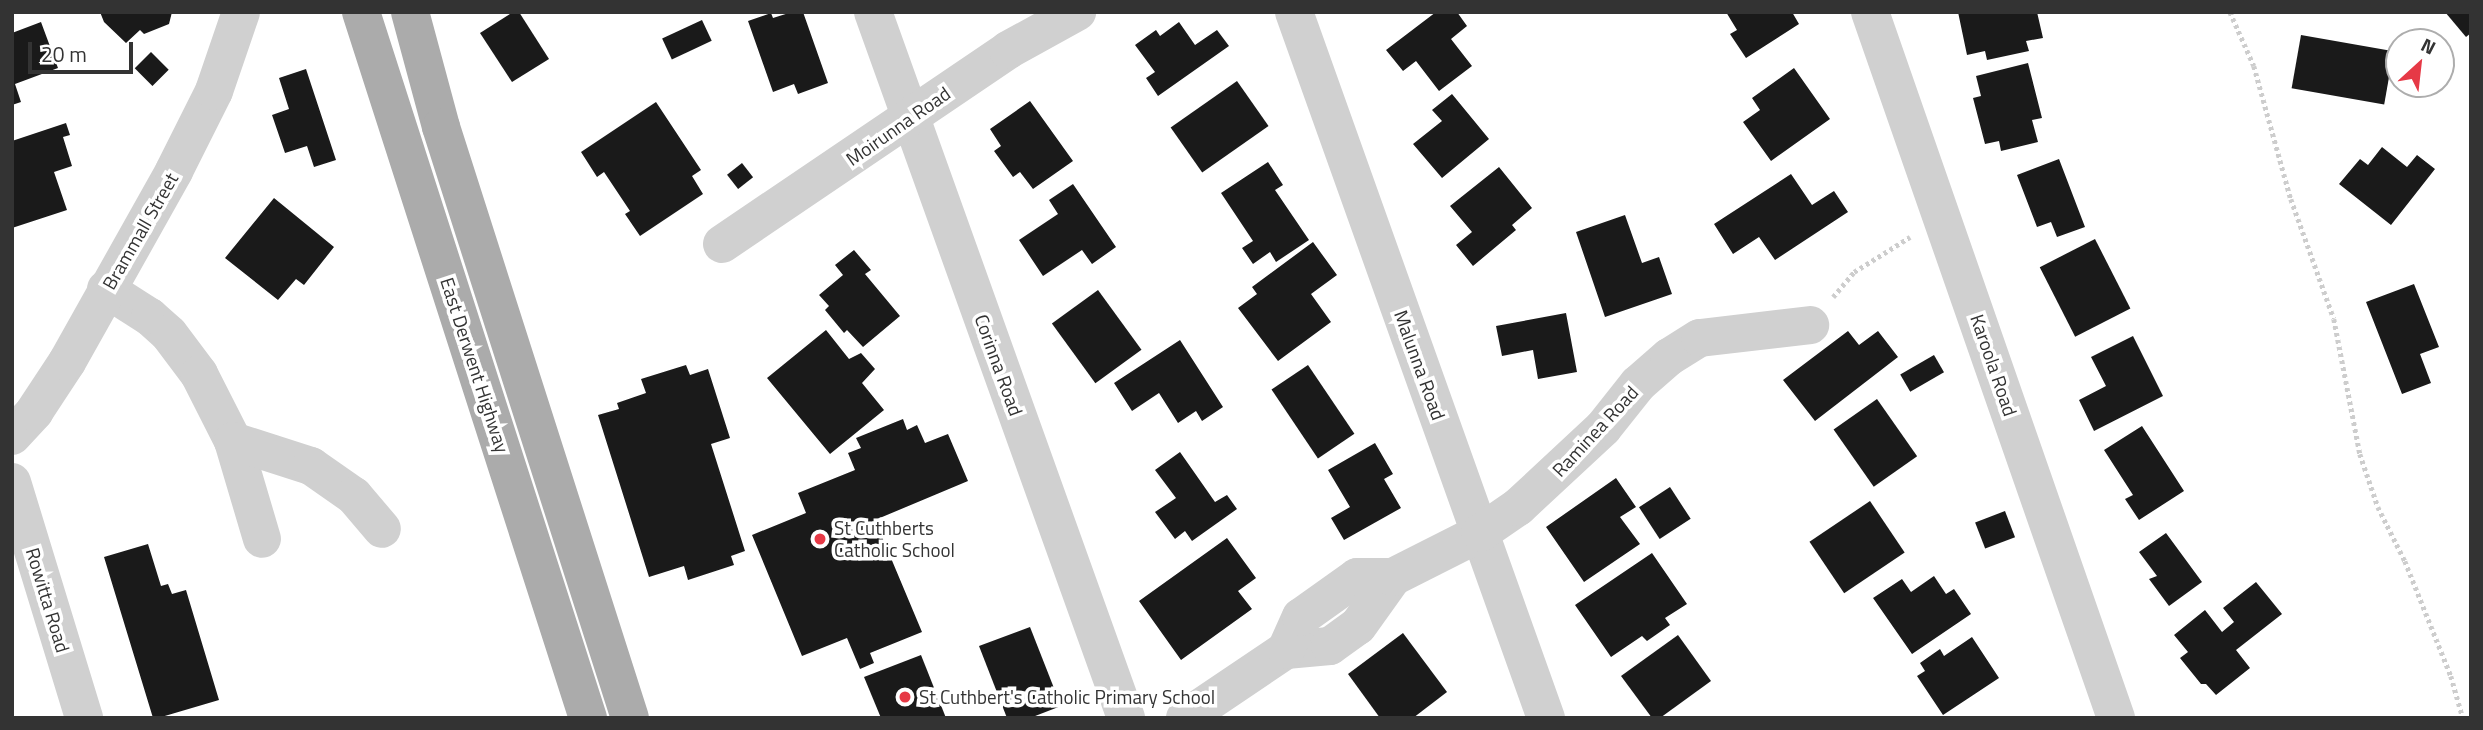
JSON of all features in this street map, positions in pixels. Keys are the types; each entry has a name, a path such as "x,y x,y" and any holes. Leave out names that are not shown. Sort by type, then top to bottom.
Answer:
{"main road":[{"name":"East Derwent Highway","path":"361,12 588,718"},
{"name":"East Derwent Highway","path":"410,12 442,127 630,718"}],"street":[{"name":"Brammall Street","path":"12,436 50,390 198,126 215,91 241,12"},
{"name":"Corinna Road","path":"873,12 1126,718"},
{"name":"Moirunna Road","path":"722,244 1008,50 1077,12"},
{"name":"Malunna Road","path":"1294,12 1546,718"},
{"name":"Karoola Road","path":"1870,12 2116,718"},
{"path":"106,289 150,317 169,334 199,374 233,441 262,538"},
{"name":"Raminea Road","path":"1185,718 1286,650 1331,646 1358,626 1393,577 1479,533 1518,507 1560,471 1603,428 1638,384 1669,356 1700,338 1810,325"},
{"path":"233,441 311,466 354,496 382,528"},
{"name":"Rowitta Road","path":"12,482 84,718"}],"path":[{"path":"2230,12 2254,66 2291,198 2334,319 2360,454 2378,507 2405,561 2445,663 2463,718"},
{"path":"1810,325 1854,272 1943,216"}],"building":[{"path":"100,12 172,12 169,24 144,34 140,30 126,43 104,22"},
{"path":"513,12 519,12 549,59 512,82 480,33"},
{"path":"792,12 803,12 828,83 798,94 794,84 773,92 748,21 771,13 773,18"},
{"path":"1436,12 1457,12 1467,26 1451,39 1472,66 1439,91 1416,61 1403,71 1386,50"},
{"path":"1726,12 1792,12 1799,24 1746,58 1730,34 1737,30"},
{"path":"1958,12 2037,12 2043,38 2026,41 2029,51 1987,60 1985,51 1967,55"},
{"path":"2445,12 2471,12 2471,33 2466,37"},
{"path":"702,20 712,41 672,59 662,39"},
{"path":"41,22 58,68 15,84 21,102 12,105 12,33"},
{"path":"1179,22 1195,45 1217,30 1229,46 1158,96 1146,78 1155,72 1135,45 1156,30 1160,36"},
{"path":"2301,35 2385,50 2384,105 2292,88"},
{"path":"151,52 169,70 152,86 135,68"},
{"path":"2028,63 2042,118 2032,120 2038,142 2001,151 1999,141 1985,144 1973,98 1981,96 1976,76"},
{"path":"1794,68 1830,119 1771,161 1743,122 1760,110 1752,98"},
{"path":"306,69 336,160 314,167 307,146 285,153 272,115 289,109 279,78"},
{"path":"1237,81 1269,126 1202,173 1171,127"},
{"path":"1452,94 1489,139 1442,178 1413,144 1442,121 1432,110"},
{"path":"1030,101 1073,161 1033,189 1020,172 1013,177 994,151 1001,146 990,129"},
{"path":"656,102 701,170 692,176 703,194 640,236 625,214 630,211 604,172 597,177 581,152"},
{"path":"66,123 70,135 63,137 72,166 54,172 67,210 12,228 12,141"},
{"path":"2382,147 2407,167 2417,155 2435,169 2391,225 2339,184 2360,159 2368,165"},
{"path":"2059,159 2085,227 2057,237 2051,222 2037,227 2017,175"},
{"path":"1268,162 1283,185 1275,190 1309,240 1276,262 1270,252 1253,264 1242,248 1253,241 1221,193"},
{"path":"742,163 753,177 738,189 727,175"},
{"path":"1499,167 1532,208 1512,225 1516,230 1473,266 1456,245 1472,232 1450,206"},
{"path":"1791,174 1812,205 1834,191 1848,212 1775,260 1759,237 1733,254 1714,224"},
{"path":"1073,184 1116,247 1092,264 1082,250 1043,276 1019,240 1058,214 1049,200"},
{"path":"274,198 334,247 304,285 296,279 278,300 225,258"},
{"path":"1625,215 1642,263 1659,257 1672,294 1605,317 1576,232"},
{"path":"2095,239 2130,308 2075,337 2040,267"},
{"path":"1313,242 1337,275 1311,294 1331,322 1278,361 1238,308 1257,294 1252,287"},
{"path":"854,250 871,270 865,274 900,316 863,347 847,330 844,333 825,310 829,306 819,295 843,275 835,265"},
{"path":"2414,284 2439,347 2420,354 2431,383 2402,394 2366,302"},
{"path":"1098,290 1141,350 1095,383 1052,324"},
{"path":"1566,313 1577,372 1538,379 1533,350 1502,356 1496,326"},
{"path":"826,330 849,359 861,353 875,369 862,383 884,410 830,454 767,378"},
{"path":"1848,331 1859,345 1878,331 1898,357 1815,421 1783,380"},
{"path":"2133,336 2163,396 2094,431 2079,400 2106,386 2091,357"},
{"path":"1180,340 1223,407 1202,421 1196,411 1178,423 1159,393 1132,411 1114,383"},
{"path":"1934,355 1944,372 1910,392 1900,374"},
{"path":"686,365 690,375 708,369 730,438 711,444 745,551 731,556 734,565 688,580 684,566 649,577 598,415 619,409 617,403 646,393 641,379"},
{"path":"1308,365 1354,434 1318,458 1272,390"},
{"path":"1877,399 1917,456 1874,487 1834,429"},
{"path":"903,419 907,430 917,425 925,443 948,434 968,481 875,520 922,632 870,653 874,663 860,669 847,638 802,656 752,535 806,513 798,493 855,470 848,453 861,448 856,438"},
{"path":"2142,426 2184,491 2139,520 2125,499 2133,495 2104,450"},
{"path":"1375,443 1393,474 1384,479 1401,508 1344,540 1331,518 1350,507 1328,470"},
{"path":"1180,452 1215,502 1227,495 1237,509 1192,541 1185,531 1175,539 1155,512 1176,498 1155,470"},
{"path":"1616,478 1636,507 1620,517 1640,544 1584,582 1546,527"},
{"path":"1670,487 1691,519 1660,539 1639,507"},
{"path":"1870,501 1905,552 1844,593 1809,542"},
{"path":"2005,511 2015,537 1985,549 1975,522"},
{"path":"2166,533 2202,582 2169,606 2149,579 2157,576 2139,552"},
{"path":"1227,538 1256,578 1238,591 1252,609 1181,660 1139,601"},
{"path":"148,544 161,586 168,584 172,594 186,590 219,700 158,718 153,718 104,557"},
{"path":"1652,553 1687,604 1665,618 1670,625 1647,641 1642,636 1611,657 1575,605"},
{"path":"1934,576 1946,594 1954,589 1971,614 1912,654 1873,598 1902,579 1911,592"},
{"path":"2256,582 2282,614 2236,650 2250,668 2216,695 2206,684 2201,684 2180,658 2188,652 2174,635 2205,610 2222,632 2234,622 2223,608"},
{"path":"1030,627 1061,706 1030,718 1007,718 979,646"},
{"path":"1403,633 1447,692 1413,718 1380,718 1348,674"},
{"path":"1678,635 1711,681 1660,718 1652,718 1621,676"},
{"path":"1972,637 1999,678 1943,715 1917,676 1925,671 1920,663 1940,649 1944,656"},
{"name":"St Cuthbert's Catholic Primary School","path":"921,655 946,718 881,718 864,677"}],"place":[{"name":"St Cuthberts Catholic School","path":"820,539"},
{"name":"St Cuthbert's Catholic Primary School","path":"905,697"}]}
